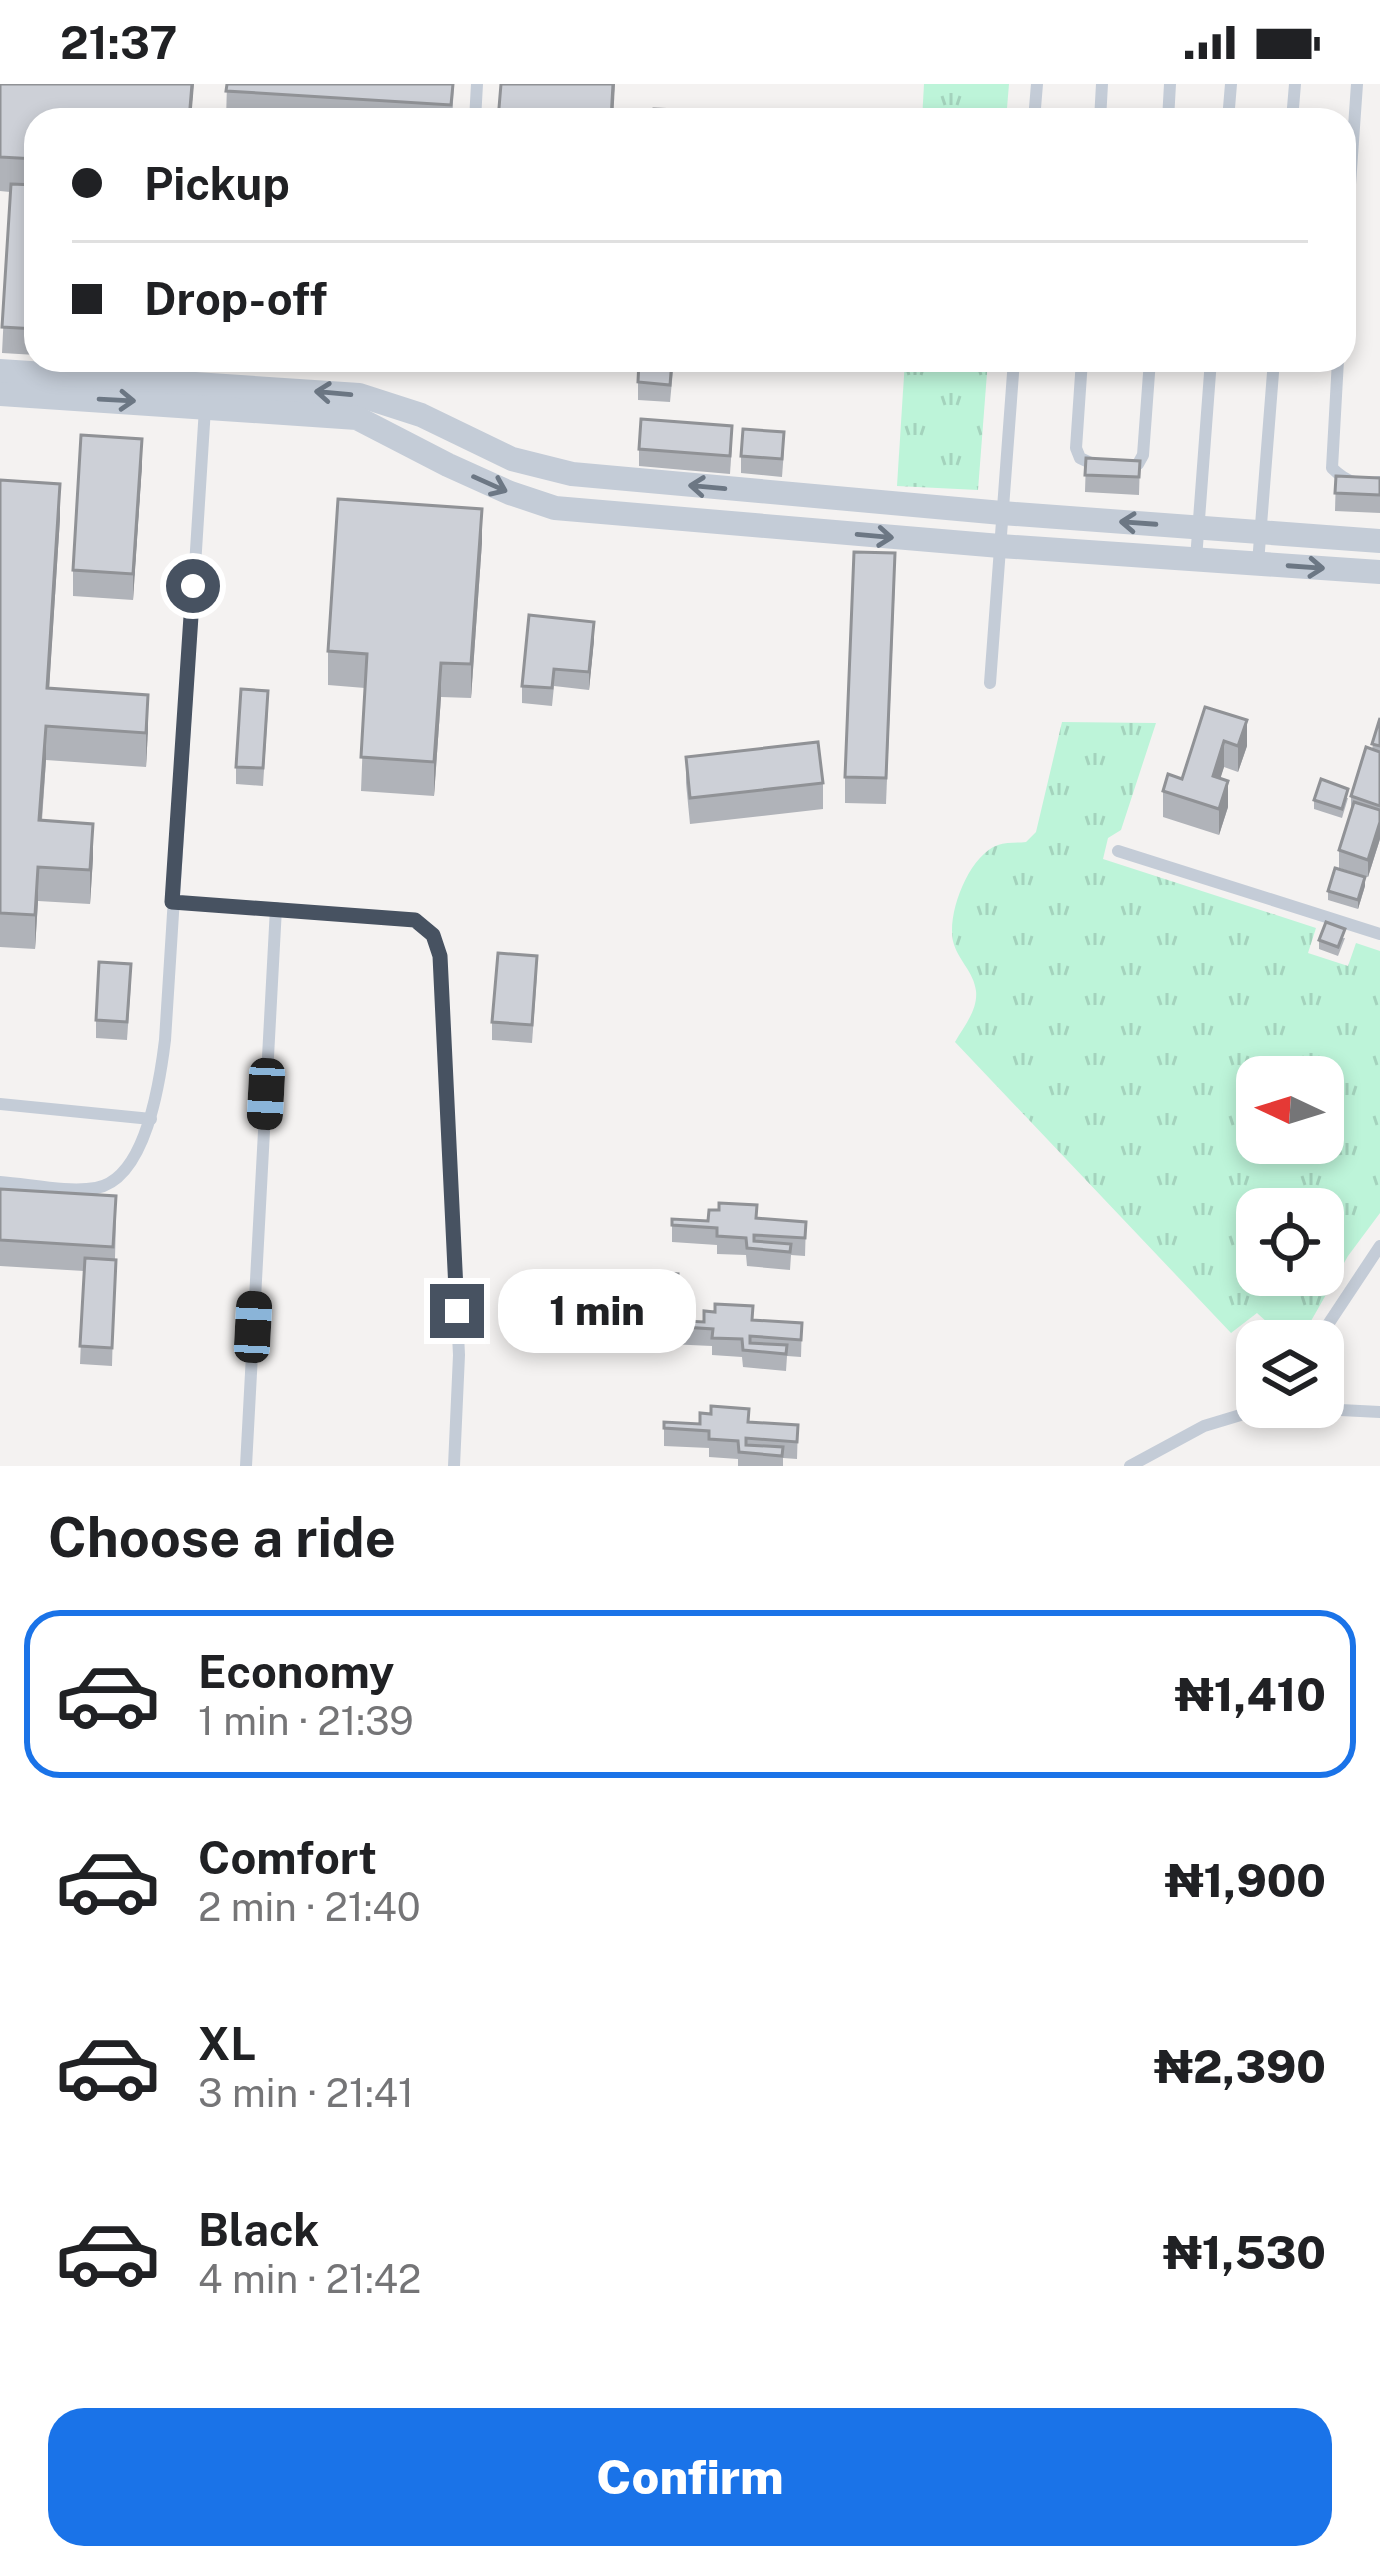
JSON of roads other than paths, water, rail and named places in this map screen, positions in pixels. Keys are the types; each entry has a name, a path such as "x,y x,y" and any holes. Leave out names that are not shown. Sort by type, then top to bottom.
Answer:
{"street":[{"path":"0,371 206,394 357,418 448,465 555,508 1380,572"},
{"path":"0,394 359,395 421,415 512,459 572,474 1380,541"}],"lane":[{"path":"990,683 1013,372"},
{"path":"1081,372 1076,448 1090,466 1126,468 1138,464 1143,455 1149,372"},
{"path":"1196,559 1210,372"},
{"path":"1258,563 1273,372"},
{"path":"1337,372 1332,468 1344,480 1380,482"},
{"path":"0,1182 94,1188 115,1181 151,1119 164,1040 206,394"},
{"path":"1118,850 1380,934"},
{"path":"172,902 415,920 433,935 440,956 459,1355 454,1466"},
{"path":"246,1466 276,908"},
{"path":"0,1103 151,1119"},
{"path":"1331,1320 1380,1246"},
{"path":"1344,1410 1380,1412"},
{"path":"1130,1466 1204,1426 1236,1416"}]}
